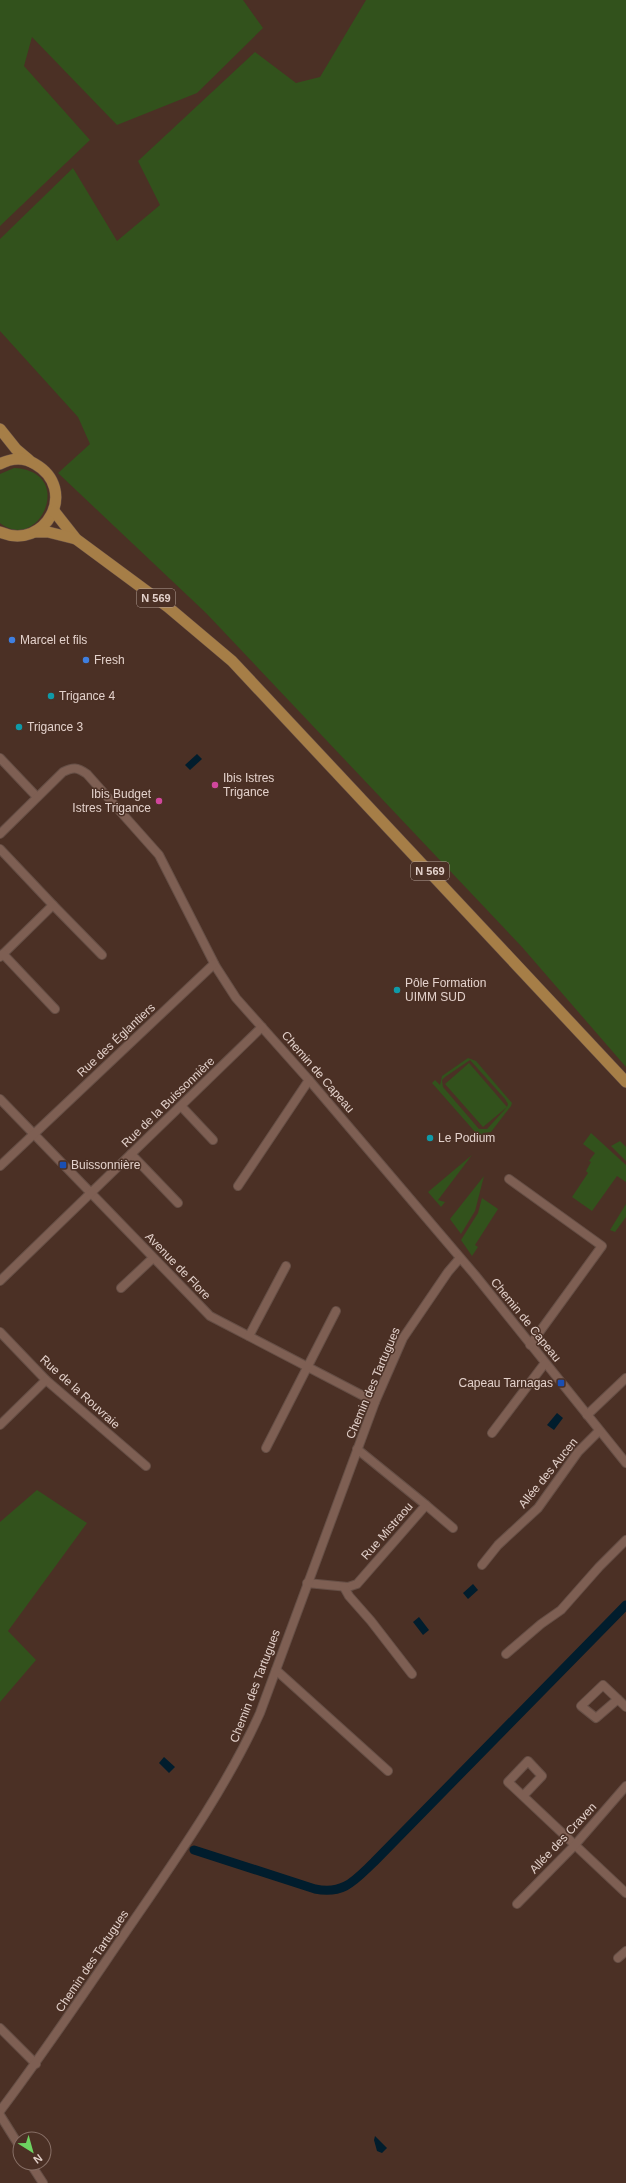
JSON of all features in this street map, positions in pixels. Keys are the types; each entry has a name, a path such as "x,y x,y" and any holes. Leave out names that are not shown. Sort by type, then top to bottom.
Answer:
{"main road":[{"path":"0,429 16,449 42,468 50,477 55,488 56,499 54,511 49,519 35,532"},
{"path":"0,464 7,460 19,459 31,461"},
{"name":"N 569","path":"54,511 76,539 168,607 232,661 626,1082"},
{"name":"N 569","path":"0,532 18,536 35,532 48,532 76,539"},
{"path":"0,542 18,536"}],"street":[{"path":"0,758 37,797"},
{"name":"Chemin de Capeau","path":"0,834 63,772 71,768 78,767 86,774 159,856 214,964 236,998 309,1080 460,1258 587,1415 599,1432 626,1463"},
{"path":"0,849 102,955"},
{"path":"53,904 2,956 55,1009"},
{"name":"Rue des Églantiers","path":"0,1166 214,964"},
{"name":"Rue de la Buissonnière","path":"0,1281 262,1027"},
{"path":"238,1186 309,1080"},
{"name":"Avenue de Flore","path":"0,1099 90,1194 210,1316 375,1402"},
{"path":"181,1106 212,1140"},
{"path":"131,1154 178,1203"},
{"path":"509,1179 602,1246 530,1345"},
{"path":"121,1288 153,1258"},
{"name":"Chemin des Tartugues","path":"0,2111 36,2064 184,1846 243,1750 260,1713 375,1402 403,1338 448,1272 460,1258"},
{"path":"248,1336 286,1266"},
{"path":"266,1448 336,1311"},
{"name":"Rue de la Rouvraie","path":"0,1332 46,1380 146,1466"},
{"path":"492,1433 545,1363"},
{"path":"0,1425 46,1380"},
{"path":"587,1415 624,1383"},
{"name":"Allée des Aucen","path":"482,1565 498,1545 538,1508 578,1452 599,1432"},
{"name":"Rue Mistraou","path":"344,1587 357,1584 426,1505 357,1449"},
{"path":"426,1505 453,1528"},
{"path":"506,1654 540,1624 561,1610 599,1567 626,1540"},
{"path":"307,1583 344,1587 349,1596 412,1674"},
{"path":"276,1670 388,1771"},
{"path":"618,1698 626,1707"},
{"name":"Allée des Craven","path":"517,1904 574,1846 626,1786"},
{"path":"523,1796 574,1846 626,1893"},
{"path":"618,1958 626,1950"},
{"path":"0,2028 36,2064"},
{"path":"0,2115 12,2134"},
{"path":"35,2171 43,2183"}],"green space":[{"path":"0,0 243,0 263,28 197,93 117,125 32,37 24,66 90,140 0,226"},
{"path":"366,0 626,0 626,1067 522,947 206,613 58,473 90,444 78,417 0,331 0,239 73,168 117,241 160,205 138,161 255,52 296,83 320,77"},
{"path":"14,468 33,472 44,482 48,495 45,508 38,520 28,528 14,530 0,523 0,474"},
{"path":"468,1058 476,1061 512,1103 491,1132 482,1133 486,1138 483,1141 432,1083 435,1080 440,1085 442,1076","holes":["470,1060 508,1104 487,1129 479,1129 443,1087 442,1080"]},
{"path":"469,1063 507,1107 483,1127 445,1084"},
{"path":"591,1133 626,1165 626,1182 617,1176 592,1211 572,1197 588,1173 586,1171 591,1162 589,1161 595,1153 583,1144"},
{"path":"620,1141 626,1147 626,1161 611,1146"},
{"path":"472,1155 438,1200 445,1202 441,1207 428,1192"},
{"path":"484,1176 475,1211 461,1234 450,1219"},
{"path":"482,1198 498,1209 475,1245 478,1247 472,1256 461,1240 478,1213"},
{"path":"626,1204 626,1217 615,1232 610,1230"},
{"path":"37,1490 87,1523 8,1631 36,1660 0,1702 0,1522"}],"water":[{"path":"197,754 202,759 190,770 185,765"},
{"path":"557,1413 563,1418 554,1430 547,1425"},
{"path":"473,1584 478,1590 468,1599 463,1593"},
{"path":"419,1617 429,1630 423,1635 413,1622"},
{"path":"164,1757 175,1767 169,1773 159,1763"},
{"path":"375,2136 387,2148 382,2153 377,2151 374,2140"}],"waterway":[{"path":"194,1850 315,1889 334,1890 341,1888 361,1875 626,1605"}],"place":[{"name":"Marcel et fils","path":"12,640"},
{"name":"Fresh","path":"86,660"},
{"name":"Trigance 4","path":"51,696"},
{"name":"Trigance 3","path":"19,727"},
{"name":"Ibis Istres Trigance","path":"215,785"},
{"name":"Ibis Budget Istres Trigance","path":"159,801"},
{"name":"Pôle Formation UIMM SUD","path":"397,990"},
{"name":"Le Podium","path":"430,1138"},
{"name":"Buissonnière","path":"63,1165"},
{"name":"Capeau Tarnagas","path":"561,1383"}]}
